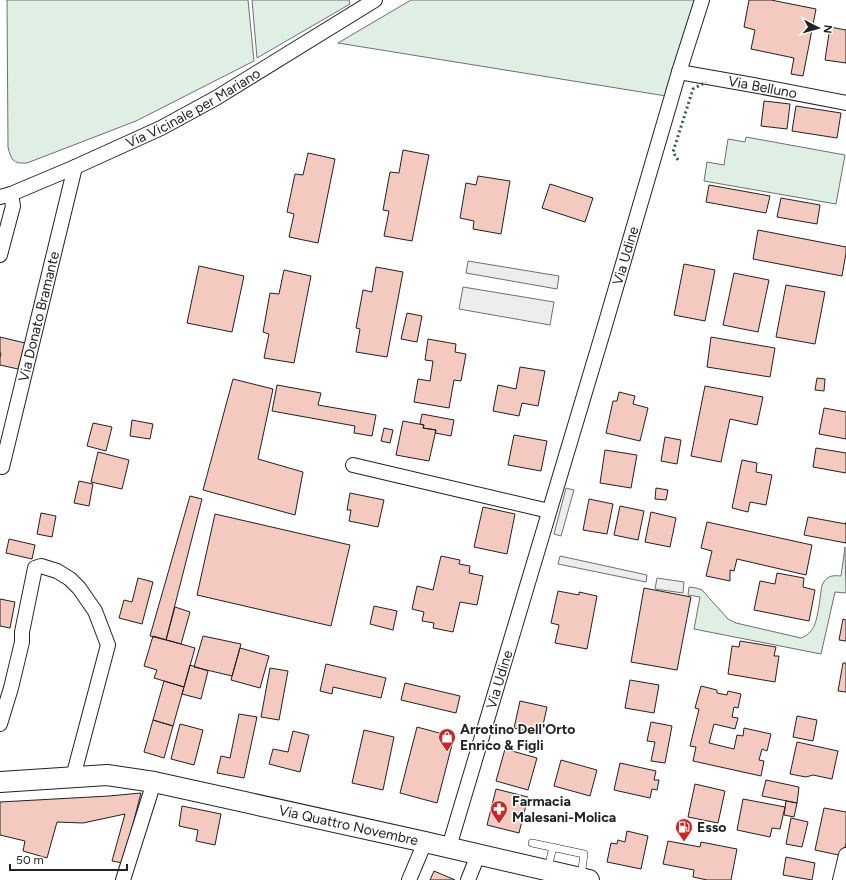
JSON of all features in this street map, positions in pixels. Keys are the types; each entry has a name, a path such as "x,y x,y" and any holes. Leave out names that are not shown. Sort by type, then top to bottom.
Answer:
{"main road":[{"name":"Via Quattro Novembre","path":"0,782 107,775 154,782 449,847 585,879"}],"street":[{"name":"Via Vicinale per Mariano","path":"6,195 75,167 161,128 216,98 376,0"},
{"name":"Via Udine","path":"449,847 702,0"},
{"name":"Via Belluno","path":"680,72 846,103"},
{"name":"Via Donato Bramante","path":"2,467 75,167"},
{"path":"0,255 13,206 6,195"},
{"path":"353,465 549,511"},
{"path":"0,724 11,688 22,642 22,632 35,568 41,566 57,571 79,588 95,611 108,645 73,777"},
{"path":"123,880 154,782"},
{"path":"409,880 425,842"},
{"path":"468,880 478,855"},
{"path":"840,880 846,855"}],"lane":[{"path":"532,843 584,854 585,879"},
{"path":"547,870 553,847"}],"green space":[{"path":"7,0 248,0 254,61 136,121 27,163 19,163 13,160 8,147"},
{"path":"252,0 349,0 350,4 257,58"},
{"path":"411,0 696,0 666,96 338,43"},
{"path":"746,137 845,155 836,204 704,181 707,162 724,165 728,139 745,142"},
{"path":"845,547 846,593 835,592 821,654 694,629 700,597 688,595 689,587 702,590 728,619 736,623 801,638 809,634 815,622 822,585 830,577 841,576"}],"shaded area":[{"path":"468,261 559,276 557,289 466,273"},
{"path":"463,287 554,302 550,325 459,309"},
{"path":"566,488 574,490 561,536 554,534"},
{"path":"560,556 647,575 646,582 558,564"},
{"path":"657,578 684,582 683,593 655,589"}],"building":[{"path":"749,0 771,0 816,9 803,76 791,74 794,58 751,49 755,30 744,27"},
{"path":"830,27 846,30 846,63 825,60"},
{"path":"764,101 790,104 787,129 761,126"},
{"path":"796,106 841,113 837,138 792,131"},
{"path":"403,150 429,155 412,241 384,236 389,211 383,210 390,172 399,173"},
{"path":"308,153 335,159 318,243 289,237 294,214 287,212 295,174 303,175"},
{"path":"478,176 510,181 501,234 473,229 474,221 460,218 466,183 476,185"},
{"path":"550,184 593,198 585,222 542,208"},
{"path":"709,185 770,196 766,213 706,202"},
{"path":"781,198 820,205 817,224 777,217"},
{"path":"758,230 846,247 842,276 753,259"},
{"path":"684,264 715,270 705,321 674,315"},
{"path":"199,266 244,276 232,332 187,323"},
{"path":"376,267 403,272 387,357 356,352 360,329 356,328 363,290 372,292"},
{"path":"284,270 311,276 294,363 264,358 269,334 263,332 270,293 279,294"},
{"path":"734,273 769,280 758,332 723,325"},
{"path":"786,285 825,292 815,344 776,337"},
{"path":"407,313 422,316 417,342 401,339"},
{"path":"0,337 25,343 18,369 0,365"},
{"path":"711,337 775,348 770,377 707,367"},
{"path":"428,339 456,344 455,352 466,354 461,381 454,380 449,408 414,402 418,379 430,381 433,361 425,360"},
{"path":"520,367 545,371 538,406 522,403 519,416 493,411 498,385 516,389"},
{"path":"817,378 825,379 824,391 815,390"},
{"path":"233,379 273,389 258,459 303,472 295,515 203,490"},
{"path":"277,385 321,393 318,405 376,415 372,436 354,433 355,426 272,411"},
{"path":"705,386 763,397 757,425 730,419 721,462 691,456"},
{"path":"619,392 635,396 633,404 648,408 640,441 606,433 613,401 617,401"},
{"path":"824,408 846,412 846,439 819,434"},
{"path":"422,414 454,420 451,436 435,433 436,430 423,428 424,425 420,424"},
{"path":"132,420 153,424 150,439 130,436"},
{"path":"403,421 424,425 423,428 436,430 429,461 396,455"},
{"path":"93,423 112,427 106,451 87,446"},
{"path":"384,428 393,430 390,443 381,441"},
{"path":"514,435 547,441 541,471 508,465"},
{"path":"665,437 681,440 677,464 661,461"},
{"path":"816,448 846,453 846,473 813,467"},
{"path":"605,450 637,455 631,488 600,483"},
{"path":"98,452 129,460 122,489 91,482"},
{"path":"742,460 757,463 756,472 772,475 766,505 750,502 748,512 732,508"},
{"path":"79,481 93,484 89,506 74,503"},
{"path":"656,488 668,490 666,500 655,499"},
{"path":"350,493 384,500 378,527 349,521 351,510 347,510"},
{"path":"190,496 202,499 166,640 150,636"},
{"path":"589,499 613,504 607,534 583,530"},
{"path":"620,506 644,511 638,540 614,535"},
{"path":"483,507 515,514 507,554 474,547"},
{"path":"651,512 676,518 670,547 645,542"},
{"path":"41,513 56,516 52,537 37,534"},
{"path":"215,514 350,545 331,626 197,595"},
{"path":"808,517 846,524 846,543 804,535"},
{"path":"707,522 812,545 806,575 737,559 734,571 730,570 730,581 706,576 712,551 701,548"},
{"path":"9,539 35,545 32,559 6,553"},
{"path":"441,556 460,560 459,564 470,566 469,573 483,576 477,605 460,602 453,632 433,628 434,623 422,621 424,612 412,609 417,586 433,590"},
{"path":"777,573 804,578 803,587 815,590 809,621 754,610 760,581 775,584"},
{"path":"138,578 153,582 142,624 119,618 124,600 132,602"},
{"path":"644,588 691,597 677,670 631,662"},
{"path":"558,591 579,595 579,592 597,596 587,649 555,643 559,625 551,623"},
{"path":"0,599 15,602 10,628 0,626"},
{"path":"374,606 397,611 393,630 370,624"},
{"path":"175,607 190,612 181,644 166,640"},
{"path":"843,619 846,620 846,641 839,640"},
{"path":"153,636 195,648 184,687 154,678 157,670 144,666"},
{"path":"203,636 241,644 232,676 194,667"},
{"path":"740,641 776,647 774,656 779,656 775,682 728,674 732,646 739,647"},
{"path":"240,648 269,656 260,688 231,680"},
{"path":"843,663 846,663 846,692 838,691"},
{"path":"326,664 386,678 381,698 333,687 332,694 320,691"},
{"path":"190,665 208,671 201,699 182,694"},
{"path":"270,668 288,671 279,720 261,717"},
{"path":"630,680 659,685 654,713 625,708"},
{"path":"164,681 184,687 173,726 153,720"},
{"path":"405,683 460,696 456,713 401,700"},
{"path":"701,686 717,690 717,693 727,695 728,691 741,694 738,708 734,707 732,717 738,718 735,729 714,724 709,743 734,749 737,735 743,736 744,728 771,734 767,751 762,749 759,760 764,761 761,776 693,761 696,747 690,746 699,709 695,708"},
{"path":"520,701 547,707 541,734 514,728"},
{"path":"239,714 257,717 244,778 217,773 221,756 230,758"},
{"path":"797,716 817,720 813,741 793,737"},
{"path":"153,720 173,726 164,758 144,752"},
{"path":"651,722 672,726 665,763 651,761 655,742 647,741"},
{"path":"180,724 203,730 194,765 171,759"},
{"path":"417,727 454,737 437,803 400,793"},
{"path":"364,730 394,737 383,790 352,783"},
{"path":"293,731 309,735 300,772 269,764 273,749 288,752"},
{"path":"797,742 838,751 832,779 813,775 806,777 790,774"},
{"path":"505,749 537,758 528,790 496,781"},
{"path":"561,760 597,770 590,796 554,786"},
{"path":"620,763 656,771 654,780 659,780 657,790 652,789 650,798 614,790"},
{"path":"766,780 799,787 797,803 762,796"},
{"path":"695,784 725,791 718,823 688,817"},
{"path":"496,789 528,797 519,833 487,825"},
{"path":"141,793 123,863 112,861 125,814 83,823 57,822 47,858 23,851 25,841 0,835 0,802"},
{"path":"743,799 785,807 780,829 772,828 770,837 737,830"},
{"path":"786,801 797,803 794,817 784,815"},
{"path":"182,806 221,814 215,845 196,841 198,830 179,826"},
{"path":"824,808 846,812 846,843 843,856 815,850"},
{"path":"791,818 808,822 802,847 786,844"},
{"path":"627,831 648,836 641,869 607,862 611,843 617,844 618,840 625,842"},
{"path":"668,841 700,847 701,842 737,849 731,880 707,880 693,877 694,870 663,864"},
{"path":"786,857 815,863 812,880 783,875"},
{"path":"434,871 455,880 430,880"}],"hedge":[{"path":"678,160 673,152 693,89 706,82"}],"place":[{"name":"Arrotino Dell'Orto Enrico & Figli","path":"447,752"},
{"name":"Farmacia Malesani-Molica","path":"499,824"},
{"name":"Esso","path":"684,842"}]}
